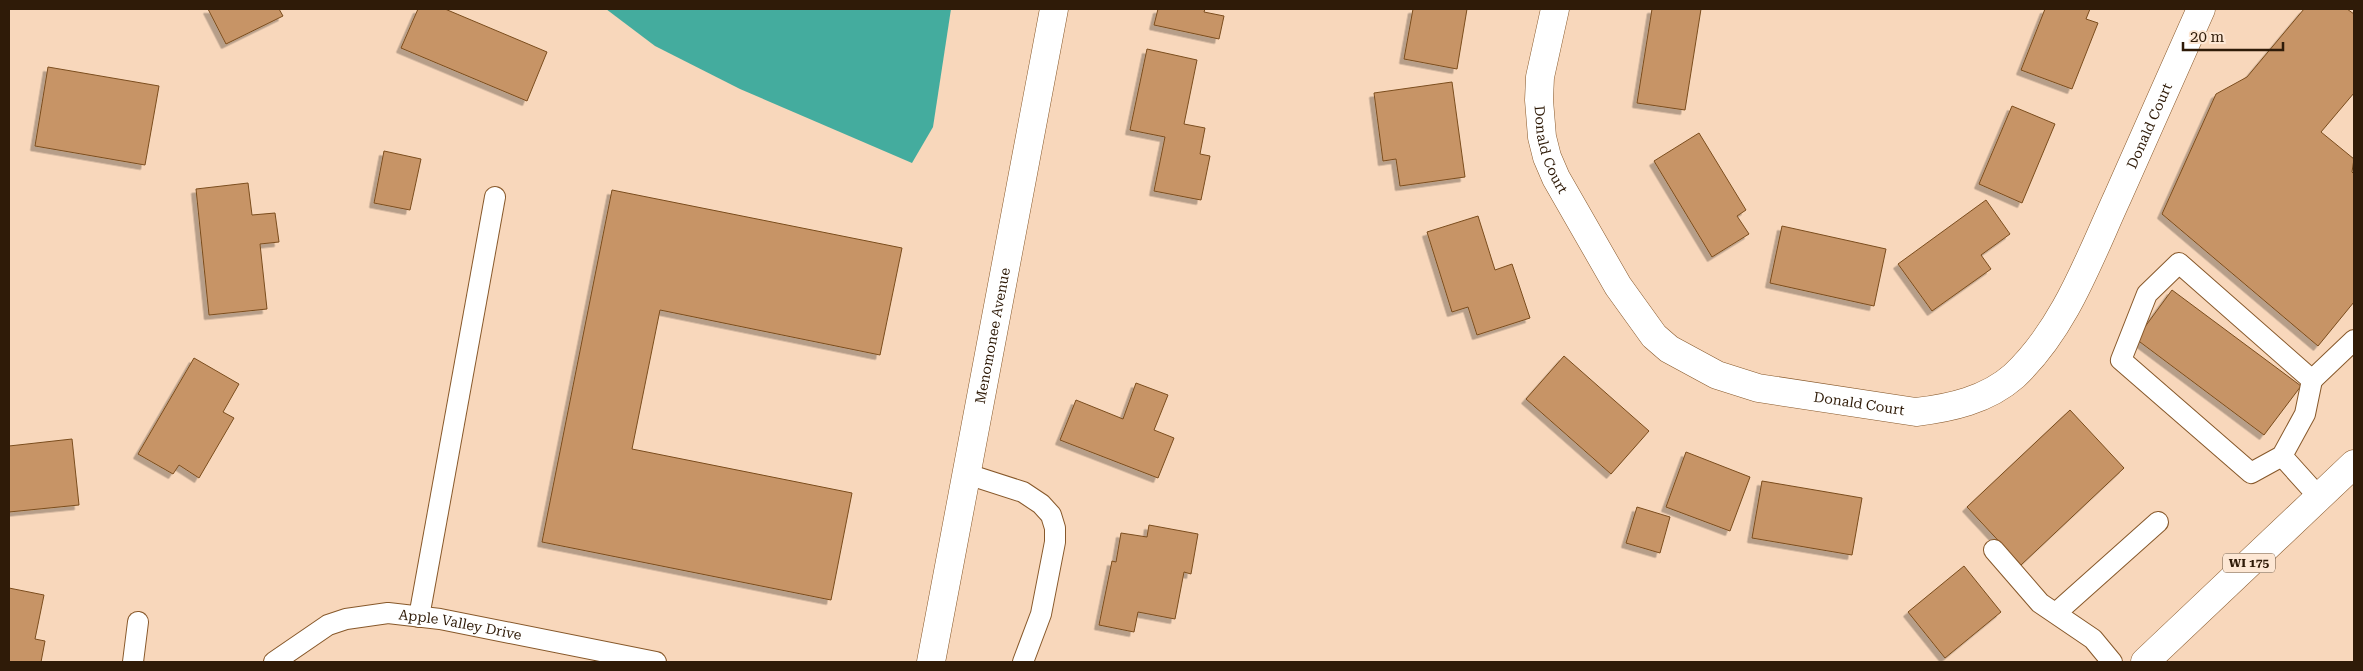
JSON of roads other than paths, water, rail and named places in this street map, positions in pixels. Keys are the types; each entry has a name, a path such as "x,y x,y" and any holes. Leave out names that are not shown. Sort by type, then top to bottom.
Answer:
{"street":[{"name":"Menomonee Avenue","path":"931,662 1054,9"},
{"name":"Donald Court","path":"1555,9 1540,77 1539,100 1542,137 1547,157 1556,178 1618,286 1654,336 1669,349 1716,375 1758,388 1916,412 1942,409 1967,402 1993,391 2013,376 2047,340 2077,287 2201,9"},
{"name":"WI 175","path":"2146,662 2318,496 2354,464"}],"lane":[{"path":"419,616 494,197"},
{"path":"2312,380 2179,263 2146,294 2121,360 2251,473 2282,456 2305,414 2312,380 2354,340"},
{"path":"2282,456 2318,496"},
{"path":"967,474 1023,492 1041,504 1051,515 1056,528 1041,614 1023,662"},
{"path":"2056,613 2158,522"},
{"path":"1994,550 2040,603 2093,639 2112,662"},
{"name":"Apple Valley Drive","path":"274,662 328,625 346,619 388,613 419,616 656,662"},
{"path":"133,662 138,622"}],"water":[{"path":"606,9 951,9 933,127 912,163 740,89 655,46"}]}
